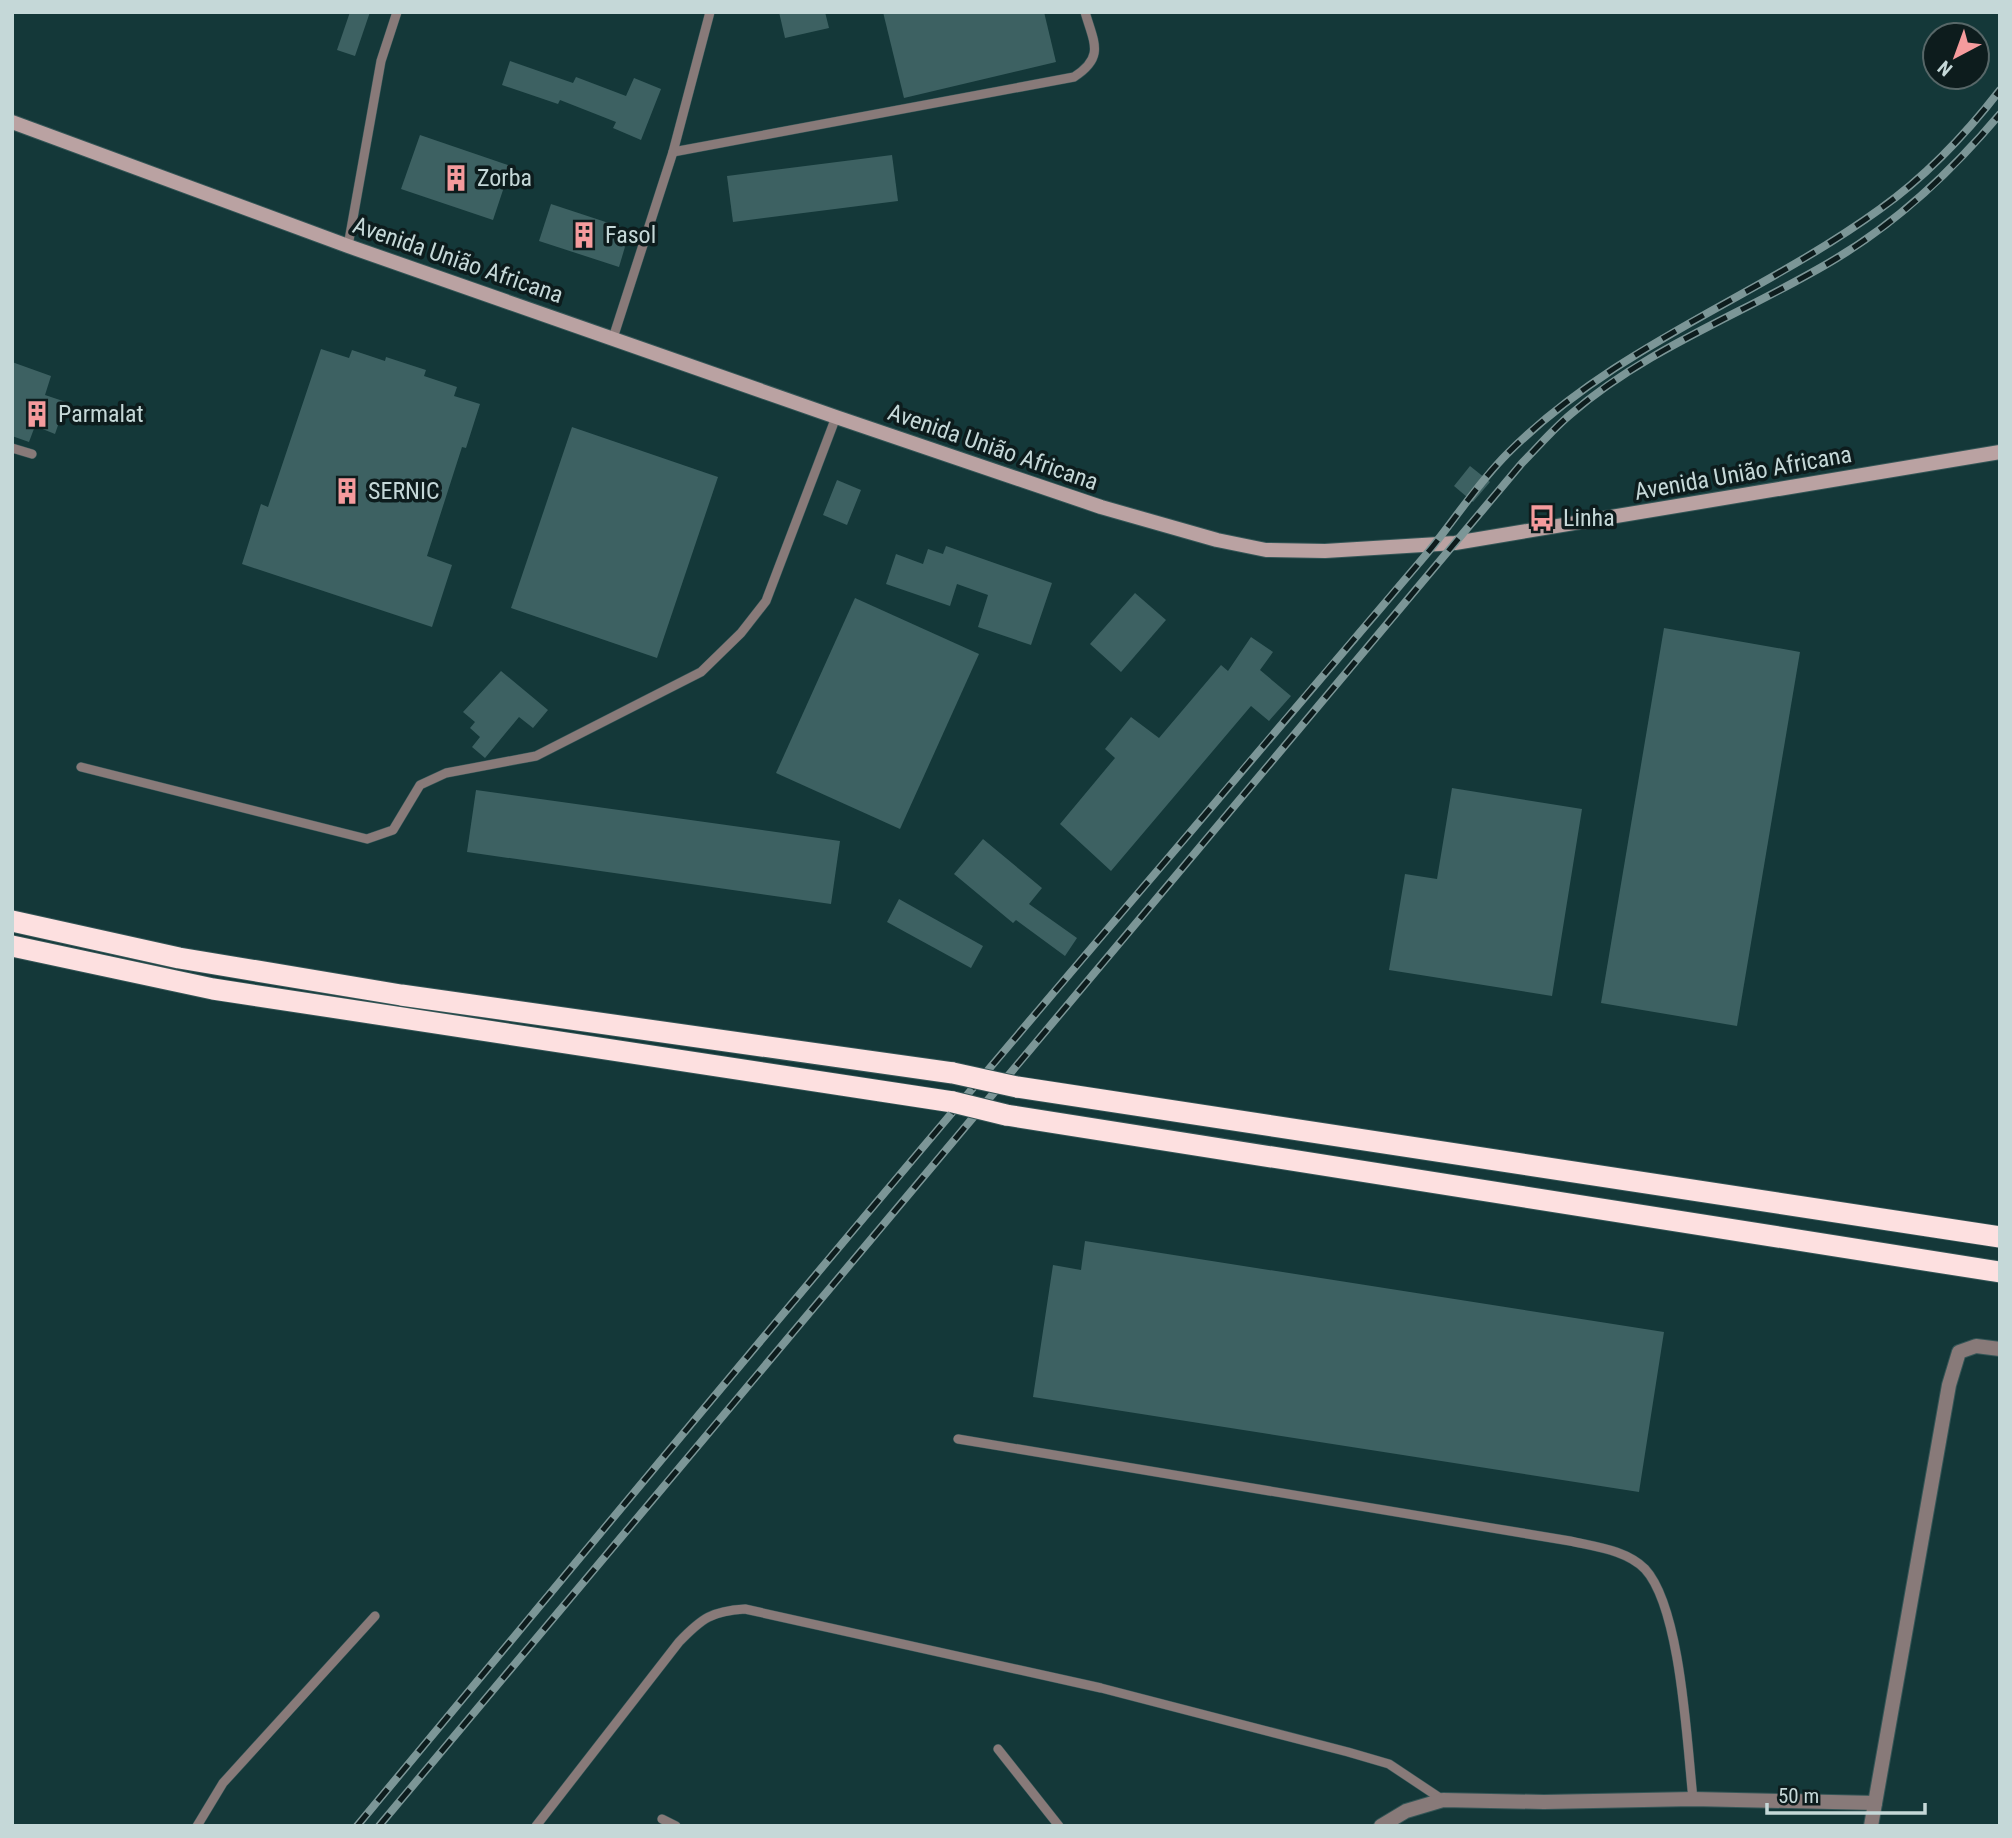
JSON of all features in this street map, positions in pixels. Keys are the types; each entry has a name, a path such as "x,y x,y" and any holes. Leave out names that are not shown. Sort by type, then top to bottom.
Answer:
{"highway":[{"path":"12,921 179,958 388,993 953,1073 1017,1087 2000,1237"},
{"path":"12,946 213,989 953,1102 1059,1124 2000,1272"}],"main road":[{"name":"Avenida União Africana","path":"12,122 348,246 836,417 1101,507 1217,540 1266,550 1325,551 1455,543 2000,453"}],"street":[{"path":"1871,1826 1949,1385 1959,1352 1976,1346 2000,1349"},
{"path":"1381,1826 1406,1811 1443,1800 1544,1802 1693,1799 1875,1802"}],"lane":[{"path":"348,246 380,61 397,12"},
{"path":"613,338 673,152 710,12"},
{"path":"673,152 1074,77 1089,68 1096,51 1085,12"},
{"path":"81,767 367,839 393,831 420,785 446,773 536,757 701,672 741,633 766,601 836,417"},
{"path":"12,448 32,454"},
{"path":"958,1439 1570,1541 1619,1552 1644,1569 1663,1597 1680,1681 1693,1799"},
{"path":"536,1826 679,1642 698,1622 719,1611 745,1609 1101,1688 1348,1752 1389,1764 1443,1800"},
{"path":"197,1826 223,1783 375,1616"},
{"path":"998,1749 1059,1826"},
{"path":"662,1819 676,1826"}],"building":[{"path":"350,12 370,12 355,56 337,50"},
{"path":"779,12 825,12 829,28 785,38"},
{"path":"883,12 1044,12 1056,62 904,98"},
{"path":"510,61 573,83 576,77 626,96 634,78 661,89 641,140 613,128 616,122 560,100 558,104 502,85"},
{"name":"Zorba","path":"420,135 511,166 493,220 401,189"},
{"path":"892,155 898,201 733,222 727,176"},
{"name":"Fasol","path":"551,204 630,230 619,267 539,241"},
{"name":"SERNIC","path":"321,349 349,358 352,350 385,361 386,357 426,370 424,376 457,387 454,396 480,404 466,448 462,447 427,556 452,565 432,627 242,564 261,504 268,507"},
{"name":"Parmalat","path":"12,362 51,376 45,395 66,402 55,434 35,426 29,442 12,436"},
{"path":"572,427 718,477 657,658 511,608"},
{"path":"1470,466 1490,482 1473,502 1454,486"},
{"path":"837,480 861,490 847,525 823,515"},
{"path":"946,546 1052,583 1031,645 978,627 988,595 957,584 950,606 886,584 896,554 923,564 928,549 943,554"},
{"path":"1135,593 1166,620 1121,672 1090,644"},
{"path":"855,598 979,654 900,829 776,773"},
{"path":"1664,628 1800,652 1737,1026 1601,1003"},
{"path":"1251,637 1273,652 1260,670 1291,696 1269,721 1251,706 1111,871 1060,824 1115,758 1105,749 1131,717 1159,738 1221,665 1228,671"},
{"path":"501,671 548,710 533,728 519,717 485,758 472,747 480,737 470,728 475,722 463,712"},
{"path":"1452,788 1582,809 1552,996 1389,970 1405,874 1437,879"},
{"path":"476,790 840,841 831,904 467,852"},
{"path":"983,839 1042,888 1029,904 1077,938 1065,956 1016,920 1013,923 954,874"},
{"path":"899,899 983,946 971,968 887,922"},
{"path":"1085,1241 1664,1332 1639,1492 1033,1397 1053,1265 1081,1270"}],"railway":[{"path":"357,1826 870,1210 1424,557 1507,454 1594,382 1833,241 1880,209 1944,154 2000,90"},
{"path":"379,1826 1522,463 1571,414 1601,390 1666,349 1837,258 1904,211 1944,175 2000,114"}],"place":[{"name":"Zorba","path":"456,178"},
{"name":"Fasol","path":"584,235"},
{"name":"Parmalat","path":"37,414"},
{"name":"SERNIC","path":"347,491"},
{"name":"Linha","path":"1542,518"}]}
